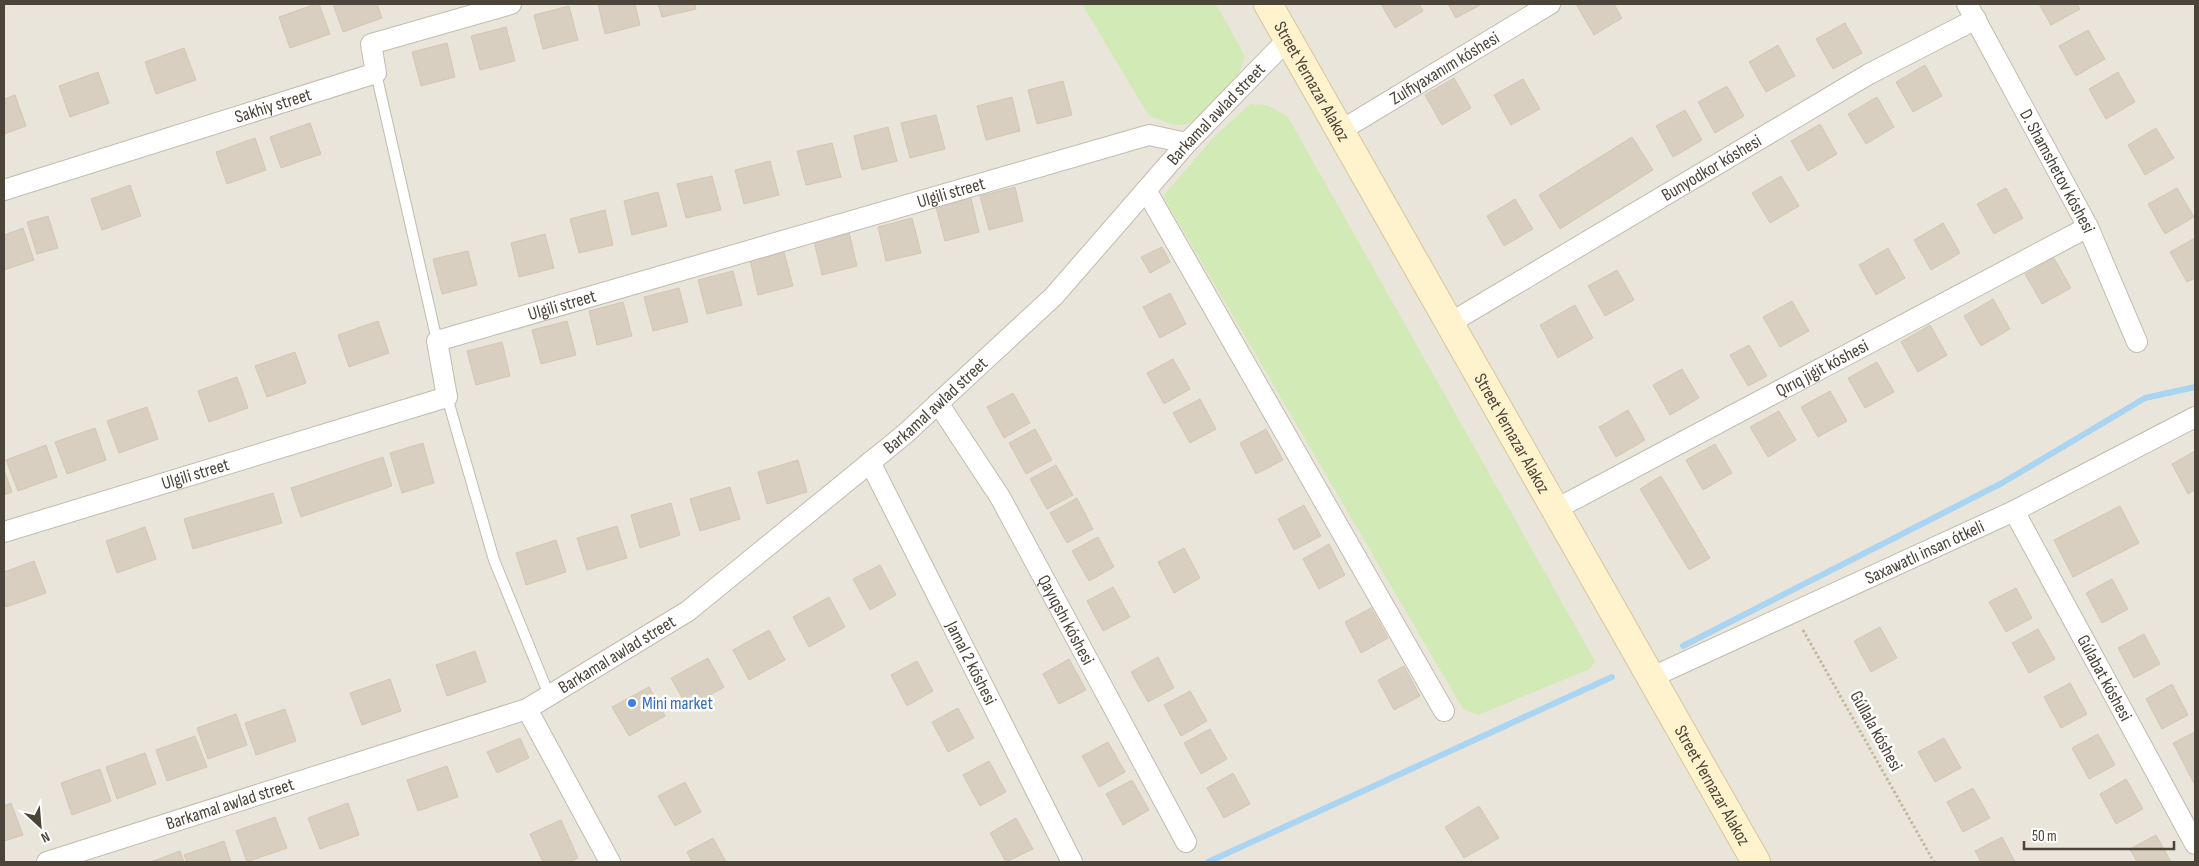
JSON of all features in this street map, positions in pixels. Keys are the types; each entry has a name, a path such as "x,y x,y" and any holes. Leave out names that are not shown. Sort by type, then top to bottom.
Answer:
{"main road":[{"name":"Street Yernazar Alakoz","path":"1268,4 1756,862"}],"street":[{"path":"376,73 371,44 511,4"},
{"name":"Zulfiyaxanım kóshesi","path":"1340,131 1550,4"},
{"name":"D. Shamshetov kóshesi","path":"1971,11 2088,227 2138,342"},
{"name":"Bunyodkor kóshesi","path":"1450,323 1869,74 1971,11"},
{"name":"Barkamal awlad street","path":"47,862 527,709 688,610 870,462 938,403 1054,296 1187,143 1288,39"},
{"name":"Sakhiy street","path":"4,190 376,73"},
{"name":"Ulgili street","path":"437,341 1149,135 1187,143"},
{"path":"1146,190 1444,711"},
{"name":"Qırıq jigit kóshesi","path":"1556,509 2088,227"},
{"path":"437,341 447,398"},
{"name":"Ulgili street","path":"4,532 447,398"},
{"name":"Qayıqshı kóshesi","path":"938,403 1000,497 1186,842"},
{"name":"Saxawatlı insan ótkeli","path":"1650,678 2014,511 2195,417"},
{"name":"Jamal 2 kóshesi","path":"870,462 1072,862"},
{"name":"Gúlabat kóshesi","path":"2014,511 2195,844"},
{"path":"527,709 610,862"}],"lane":[{"path":"376,73 437,341"},
{"path":"447,398 494,560 550,695"}],"path":[{"name":"Gúllala kóshesi","path":"1794,613 1934,862"}],"shaded area":[{"path":"4,4 2195,4 2195,862 4,862"}],"green space":[{"path":"1082,4 1216,4 1245,56 1237,78 1189,124 1175,125 1149,116"},
{"path":"1250,104 1267,105 1288,117 1595,661 1590,669 1478,715 1463,709 1163,196 1214,137"}],"building":[{"path":"319,4 330,34 290,48 279,17"},
{"path":"333,4 377,4 382,18 343,32"},
{"path":"598,4 635,4 640,25 605,34"},
{"path":"658,4 695,4 696,9 662,17"},
{"path":"1381,4 1419,4 1423,11 1395,28"},
{"path":"1448,4 1482,4 1456,18"},
{"path":"1576,4 1614,4 1622,18 1594,35"},
{"path":"2039,4 2077,4 2080,9 2051,25"},
{"path":"569,6 578,40 543,49 534,15"},
{"path":"1845,23 1862,53 1833,69 1816,39"},
{"path":"506,27 515,61 480,70 471,36"},
{"path":"2088,30 2105,59 2076,76 2059,46"},
{"path":"447,43 455,77 421,86 412,52"},
{"path":"1778,45 1795,76 1766,92 1749,62"},
{"path":"184,48 196,80 156,94 145,62"},
{"path":"1925,65 1942,96 1913,112 1896,82"},
{"path":"98,72 109,103 70,117 59,86"},
{"path":"2118,72 2135,102 2106,119 2089,89"},
{"path":"1454,78 1471,108 1442,125 1425,95"},
{"path":"1523,79 1540,109 1511,125 1494,95"},
{"path":"1063,81 1072,115 1037,124 1028,90"},
{"path":"1727,86 1744,116 1715,133 1698,102"},
{"path":"15,95 26,126 4,134 4,99"},
{"path":"1012,97 1020,131 986,140 977,106"},
{"path":"1877,97 1894,127 1866,144 1848,114"},
{"path":"1685,110 1702,140 1673,157 1656,126"},
{"path":"936,115 945,149 910,158 901,123"},
{"path":"310,123 321,154 281,168 270,137"},
{"path":"1820,124 1837,154 1808,171 1791,141"},
{"path":"888,127 897,161 862,170 854,136"},
{"path":"2156,128 2174,158 2145,175 2128,145"},
{"path":"1632,137 1653,170 1560,229 1539,195"},
{"path":"255,138 266,170 227,184 216,152"},
{"path":"832,143 841,177 806,185 797,151"},
{"path":"770,161 779,195 744,204 735,170"},
{"path":"712,176 721,210 686,218 677,184"},
{"path":"1781,176 1799,206 1770,223 1752,193"},
{"path":"130,185 141,216 102,230 91,199"},
{"path":"1015,187 1023,221 989,230 980,196"},
{"path":"2006,188 2023,218 1994,234 1977,204"},
{"path":"2177,188 2194,217 2165,234 2148,204"},
{"path":"658,192 667,226 632,235 624,201"},
{"path":"971,198 979,232 945,241 936,207"},
{"path":"1515,199 1533,229 1504,246 1487,216"},
{"path":"605,210 613,245 579,253 570,219"},
{"path":"48,216 58,248 37,254 27,222"},
{"path":"912,218 921,253 886,261 878,227"},
{"path":"1943,223 1960,253 1931,270 1914,240"},
{"path":"23,228 34,260 4,270 4,235"},
{"path":"849,232 857,266 822,275 814,241"},
{"path":"545,234 554,268 519,277 511,243"},
{"path":"2195,238 2195,278 2187,282 2170,252"},
{"path":"1162,247 1170,262 1150,273 1141,257"},
{"path":"1888,248 1905,278 1876,295 1859,265"},
{"path":"468,251 477,285 442,294 433,259"},
{"path":"784,252 793,286 758,295 750,260"},
{"path":"2054,258 2071,288 2042,304 2025,274"},
{"path":"1617,270 1634,300 1605,316 1588,286"},
{"path":"733,271 742,305 707,314 698,280"},
{"path":"679,288 688,322 653,331 644,297"},
{"path":"1170,293 1186,324 1160,338 1143,307"},
{"path":"1993,299 2010,329 1981,346 1964,316"},
{"path":"1792,301 1809,331 1780,347 1763,317"},
{"path":"623,302 632,336 597,345 589,311"},
{"path":"1575,305 1593,338 1558,358 1540,325"},
{"path":"378,321 389,353 349,367 338,335"},
{"path":"567,321 576,355 541,364 532,330"},
{"path":"1930,325 1947,355 1918,372 1901,342"},
{"path":"502,342 510,376 476,385 467,351"},
{"path":"1749,345 1767,376 1748,386 1730,355"},
{"path":"295,352 306,383 267,397 255,366"},
{"path":"1173,359 1190,389 1164,404 1147,373"},
{"path":"1877,362 1894,392 1865,408 1848,378"},
{"path":"1682,369 1699,398 1670,415 1653,385"},
{"path":"237,377 248,408 209,422 198,391"},
{"path":"1830,391 1847,421 1818,437 1801,407"},
{"path":"1013,393 1030,423 1004,438 987,407"},
{"path":"1200,399 1216,429 1190,443 1173,413"},
{"path":"147,407 158,439 119,453 107,421"},
{"path":"1628,410 1645,440 1616,457 1599,427"},
{"path":"1779,411 1796,440 1768,457 1750,427"},
{"path":"95,428 106,460 67,474 55,442"},
{"path":"1035,429 1052,460 1026,474 1009,443"},
{"path":"1266,429 1283,460 1256,474 1240,443"},
{"path":"423,443 434,483 402,493 390,453"},
{"path":"1715,444 1732,473 1703,490 1686,460"},
{"path":"46,445 57,477 18,491 6,460"},
{"path":"2195,451 2195,490 2188,494 2172,464"},
{"path":"383,457 392,486 301,517 291,488"},
{"path":"798,460 807,492 767,504 758,472"},
{"path":"1056,465 1073,495 1047,509 1030,479"},
{"path":"4,470 12,492 4,495"},
{"path":"1661,476 1710,558 1689,570 1640,489"},
{"path":"730,487 740,519 700,531 690,499"},
{"path":"273,493 282,523 193,549 184,519"},
{"path":"1077,498 1093,529 1067,543 1050,513"},
{"path":"671,503 680,535 640,548 631,515"},
{"path":"1304,505 1321,536 1294,550 1278,519"},
{"path":"2120,506 2139,543 2073,577 2054,540"},
{"path":"617,526 627,558 587,570 577,538"},
{"path":"145,527 156,559 117,573 106,541"},
{"path":"1098,537 1114,567 1089,581 1072,551"},
{"path":"556,540 566,572 526,585 516,553"},
{"path":"1329,544 1345,575 1319,589 1303,559"},
{"path":"1184,548 1200,578 1174,593 1158,562"},
{"path":"34,561 46,593 6,607 4,600 4,572"},
{"path":"880,565 896,595 870,610 853,579"},
{"path":"2112,579 2128,609 2102,623 2086,593"},
{"path":"1113,587 1130,617 1103,631 1087,601"},
{"path":"2016,588 2032,618 2006,632 1989,602"},
{"path":"829,597 845,627 809,647 793,617"},
{"path":"1371,608 1388,638 1361,653 1345,622"},
{"path":"1880,627 1897,658 1871,672 1854,641"},
{"path":"2038,629 2055,659 2029,673 2012,643"},
{"path":"769,630 785,660 749,680 733,650"},
{"path":"2144,634 2160,664 2134,678 2118,648"},
{"path":"475,651 486,682 447,696 436,665"},
{"path":"1158,657 1174,688 1148,702 1131,672"},
{"path":"708,658 724,687 688,708 671,678"},
{"path":"1069,659 1086,690 1059,704 1043,674"},
{"path":"917,661 933,691 907,706 891,675"},
{"path":"1404,666 1420,696 1394,710 1378,680"},
{"path":"390,679 401,711 362,725 350,693"},
{"path":"2070,683 2087,714 2061,728 2044,697"},
{"path":"2172,684 2188,715 2162,729 2146,699"},
{"path":"649,687 665,716 629,736 612,707"},
{"path":"1190,691 1207,721 1181,736 1164,705"},
{"path":"958,708 974,738 948,752 932,722"},
{"path":"285,709 296,741 256,755 245,723"},
{"path":"236,714 247,745 208,759 197,728"},
{"path":"1210,729 1227,759 1201,774 1184,743"},
{"path":"2195,732 2195,785 2173,743"},
{"path":"2098,734 2115,765 2089,779 2072,748"},
{"path":"195,736 207,767 167,781 156,750"},
{"path":"520,738 529,758 497,773 487,752"},
{"path":"1944,738 1961,768 1935,782 1918,752"},
{"path":"1108,742 1125,772 1099,787 1082,756"},
{"path":"145,753 156,784 117,799 106,767"},
{"path":"989,761 1006,792 980,806 963,775"},
{"path":"447,766 458,797 418,811 407,780"},
{"path":"100,769 111,801 72,815 61,783"},
{"path":"1233,773 1250,804 1224,818 1207,788"},
{"path":"2126,779 2143,809 2116,824 2100,794"},
{"path":"1132,780 1149,810 1123,825 1106,794"},
{"path":"685,782 701,812 675,826 658,796"},
{"path":"1973,788 1990,818 1963,832 1947,802"},
{"path":"11,803 23,835 4,841 4,806"},
{"path":"348,803 359,835 320,849 308,818"},
{"path":"1479,806 1499,838 1464,858 1445,827"},
{"path":"275,817 287,848 247,862 236,831"},
{"path":"1016,818 1033,849 1006,862 990,833"},
{"path":"561,820 578,858 569,862 543,862 530,834"},
{"path":"2156,835 2171,862 2137,862 2130,849"},
{"path":"2002,837 2015,862 1981,862 1975,851"},
{"path":"713,838 726,862 692,862 687,852"},
{"path":"224,841 231,862 187,862 184,855"},
{"path":"180,851 184,862 151,862"}],"waterway":[{"path":"1683,646 2002,483 2145,398 2195,387"},
{"path":"1208,862 1612,677"}],"place":[{"name":"Mini market","path":"632,703"}]}
